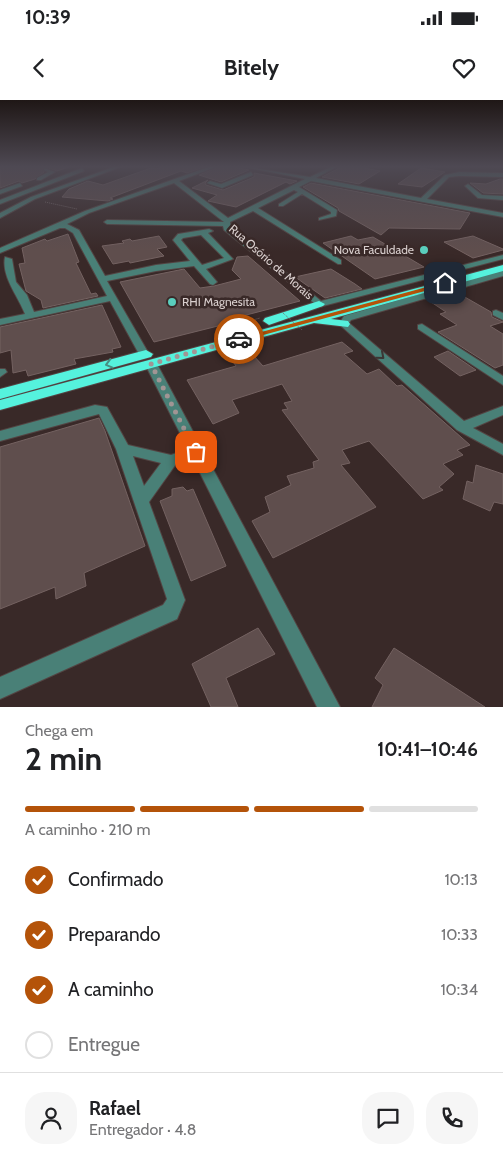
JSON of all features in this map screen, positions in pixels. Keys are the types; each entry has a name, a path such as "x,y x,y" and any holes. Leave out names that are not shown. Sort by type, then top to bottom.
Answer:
{"highway":[{"path":"279,316 503,262"},
{"path":"0,394 310,319 503,268"},
{"path":"0,405 319,304"},
{"path":"310,319 344,324"}],"street":[{"path":"0,202 20,194"},
{"path":"0,216 43,194"},
{"path":"56,230 66,221 135,194"},
{"path":"192,194 227,222"},
{"name":"Rua Osório de Morais","path":"280,194 227,222 227,228 319,304"},
{"path":"281,205 298,194"},
{"path":"306,194 334,211 334,214 321,219"},
{"path":"404,194 503,213"},
{"path":"423,198 427,194"},
{"path":"477,194 480,197 503,198"},
{"path":"253,208 338,262"},
{"path":"90,211 101,213"},
{"path":"139,218 227,222"},
{"path":"107,222 227,222"},
{"path":"31,316 22,295 12,282 3,255 67,226 76,232 148,359 329,707"},
{"path":"212,230 181,236 176,240 213,282"},
{"path":"102,279 156,268 198,266 227,260 229,258 203,232"},
{"path":"319,304 503,257"},
{"path":"503,273 347,318 344,324 462,427 485,442 503,450"},
{"path":"0,322 113,297"},
{"path":"422,327 503,382"},
{"path":"0,436 95,409 103,410 122,449 176,600 170,612 0,688"},
{"path":"462,427 503,410"},
{"path":"122,449 171,460 196,452"},
{"path":"141,502 171,460"}],"path":[{"path":"45,202 90,211"},
{"path":"279,316 302,330"}],"building":[{"path":"64,194 120,194 110,198 113,199 108,201 62,197"},
{"path":"215,194 261,194 236,207 208,201 217,195"},
{"path":"315,194 371,194 470,213 460,229 389,228 381,235 339,211 338,208"},
{"path":"68,234 79,262 76,263 91,294 96,293 98,296 43,308 41,300 26,291 19,264 25,263 22,248 45,239 47,241"},
{"path":"159,236 167,247 157,249 164,256 130,263 129,261 113,264 102,246 124,243 122,241 130,239 132,241"},
{"path":"351,236 358,240 373,237 424,267 375,279 323,243"},
{"path":"473,236 503,250 473,258 444,242"},
{"name":"RHI Magnesita","path":"248,256 300,301 227,320 230,323 154,342 120,282 184,269 200,288 214,286 241,279 232,270 237,257"},
{"path":"331,269 362,289 325,298 295,277"},
{"path":"456,292 491,312 492,317 503,322 490,326 503,334 503,365 495,368 438,332 457,325 440,314 446,312 428,300"},
{"path":"102,305 121,347 112,349 113,352 74,359 76,364 28,376 26,370 13,373 11,350 0,353 0,327"},
{"path":"342,342 353,351 344,354 367,374 379,369 397,386 402,385 470,445 457,450 463,455 443,464 454,474 439,487 443,490 423,499 369,441 342,450 350,463 341,465 376,507 273,558 252,521 270,512 265,497 291,485 287,476 314,468 313,462 319,460 282,410 288,409 284,403 292,401 282,384 232,400 239,413 213,424 187,380 236,366 232,360 253,355 263,366"},
{"path":"448,351 476,370 460,376 434,357"},
{"path":"99,418 145,546 84,573 86,586 56,599 55,587 0,609 0,447"},
{"path":"476,465 503,474 503,504 494,502 490,511 463,499 467,481 473,483"},
{"path":"183,487 187,491 193,489 226,566 191,581 160,501 172,496 172,489"},
{"path":"258,628 275,654 226,678 238,707 211,707 192,664"},
{"path":"394,648 485,707 372,707 383,685 375,678"}],"way so far":[{"path":"196,452 151,364 239,339"}],"place":[{"name":"Nova Faculdade","path":"424,250"},
{"name":"RHI Magnesita","path":"172,302"}],"route":[{"path":"239,339 445,283"}]}
